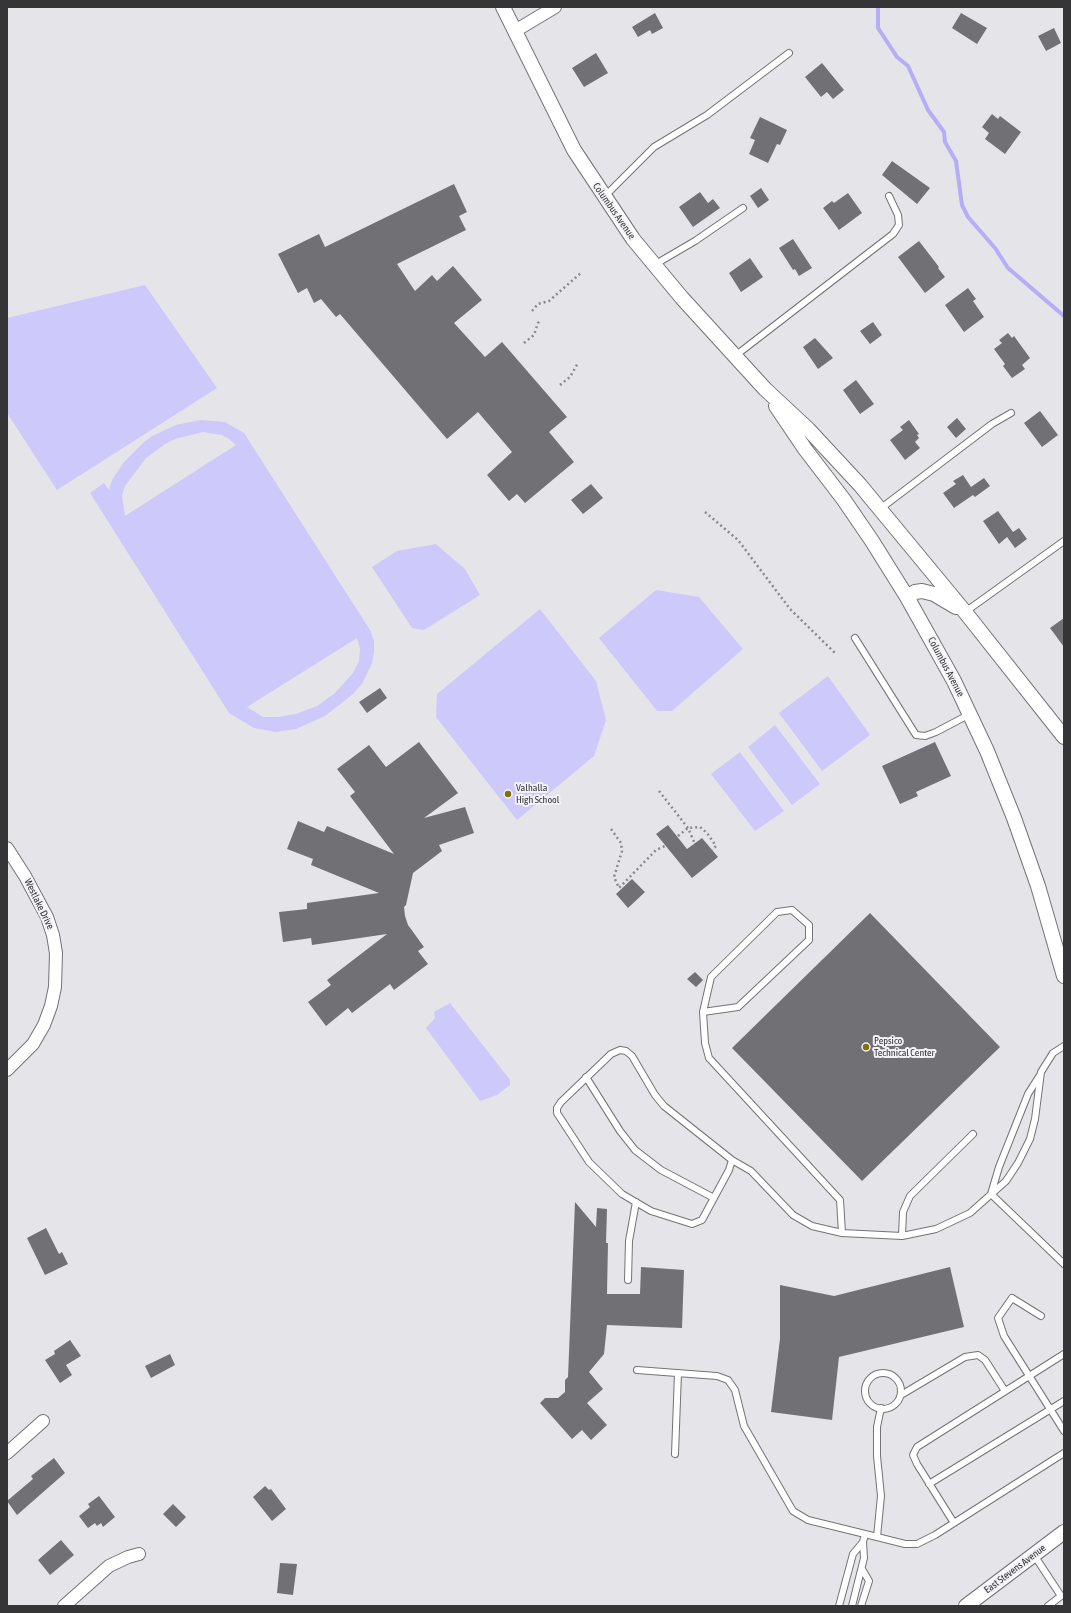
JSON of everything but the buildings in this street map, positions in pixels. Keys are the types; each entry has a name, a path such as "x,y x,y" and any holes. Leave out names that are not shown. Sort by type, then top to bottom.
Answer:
{"street":[{"name":"Columbus Avenue","path":"503,7 574,150 633,239 654,265 765,389 828,450 880,509 965,612 1064,738"},
{"path":"515,31 555,7"},
{"name":"Columbus Avenue","path":"765,389 801,444 858,520 907,596 944,661 993,765 1022,839 1064,976"},
{"path":"907,596 915,592 922,591 945,600 965,612"},
{"name":"Westlake Drive","path":"7,848 29,883 47,917 53,935 56,958 55,987 51,1006 44,1025 33,1044 7,1070"},
{"path":"7,1453 43,1421"},
{"name":"East Stevens Avenue","path":"966,1606 1064,1532"},
{"path":"64,1606 110,1566 119,1560 139,1554"}],"lane":[{"path":"604,197 654,147 708,115 788,53"},
{"path":"735,356 893,234 899,225 898,215 889,196"},
{"path":"654,265 743,208"},
{"path":"880,509 992,424 1011,413"},
{"path":"965,612 1064,541"},
{"path":"855,638 916,735 925,736 936,732 970,714"},
{"path":"703,1012 738,1007 809,940 809,925 792,910 777,912 711,977 703,1012 705,1043 709,1058 840,1200 842,1233"},
{"path":"991,1194 999,1167 1028,1094 1053,1053 1064,1046"},
{"path":"732,1160 730,1170 702,1220 692,1224 651,1211 622,1194 589,1162 557,1113 557,1108 561,1102 611,1054 620,1050 626,1051 632,1056 655,1095 664,1106 732,1160 750,1170 793,1215 812,1226 842,1233 902,1236 943,1225 970,1213 1006,1181 1018,1163 1030,1138 1035,1119 1041,1072"},
{"path":"586,1077 620,1131 635,1150 661,1170 714,1198"},
{"path":"902,1236 903,1212 910,1196 973,1134"},
{"path":"991,1194 1064,1264"},
{"path":"628,1280 629,1241 636,1202"},
{"path":"1041,1316 1012,1298 998,1318 1004,1336 1064,1431"},
{"path":"954,1523 929,1484 913,1455 917,1447 1064,1354"},
{"path":"901,1395 900,1385 893,1376 882,1373 871,1377 865,1387 865,1393 870,1403 881,1408 893,1406 901,1395 965,1357 978,1355 985,1360 1005,1391"},
{"path":"638,1370 717,1376 728,1380 735,1390 744,1426 793,1511 808,1520 906,1544 917,1544 954,1523 1064,1453"},
{"path":"675,1454 678,1373"},
{"path":"929,1484 1064,1400"},
{"path":"877,1537 881,1496 877,1456 877,1427 881,1408"},
{"path":"852,1606 864,1558 863,1542 865,1534"},
{"path":"839,1606 853,1554 863,1542"},
{"path":"1034,1555 1063,1598 1048,1606"},
{"path":"861,1606 869,1581 862,1569"}],"path":[{"path":"532,311 538,304 549,301 582,272"},
{"path":"524,343 534,335 538,323 541,320"},
{"path":"560,385 570,377 578,363"},
{"path":"705,512 738,540 790,609 836,654"},
{"path":"659,791 688,828 695,844"},
{"path":"678,836 688,828 700,827 707,833 716,846 712,850"},
{"path":"611,829 621,843 622,851 614,877 619,888 656,850 665,846"}],"shaded area":[{"path":"145,285 217,388 57,490 7,413 7,318"},
{"path":"201,420 225,422 244,433 370,630 374,641 374,652 372,663 362,684 353,694 325,716 296,729 276,732 254,728 229,713 90,493 104,483 109,490 112,480 124,462 143,443 152,436 176,425","holes":["203,432 222,435 236,445 125,516 122,496 125,486 146,458 165,444 175,439","357,638 360,648 359,661 353,673 335,693 317,706 296,714 278,717 263,717 247,707"]},
{"path":"436,544 465,569 480,595 424,630 412,628 372,567 397,551"},
{"path":"656,590 699,597 743,649 672,711 657,711 599,638"},
{"path":"540,609 596,681 606,720 594,756 517,820 436,717 437,694"},
{"path":"828,676 870,735 822,771 779,713"},
{"path":"775,725 820,784 792,805 748,747"},
{"path":"740,752 784,811 755,831 711,774"},
{"path":"450,1003 510,1080 510,1085 497,1095 480,1101 426,1028 435,1018 434,1012"}],"waterway":[{"path":"878,7 878,28 897,57 908,66 928,110 944,132 945,142 956,161 962,205 968,217 995,248 1008,268 1064,316"}],"place":[{"name":"Valhalla High School","path":"508,794"},
{"name":"Pepsico Technical Center","path":"866,1047"}]}
